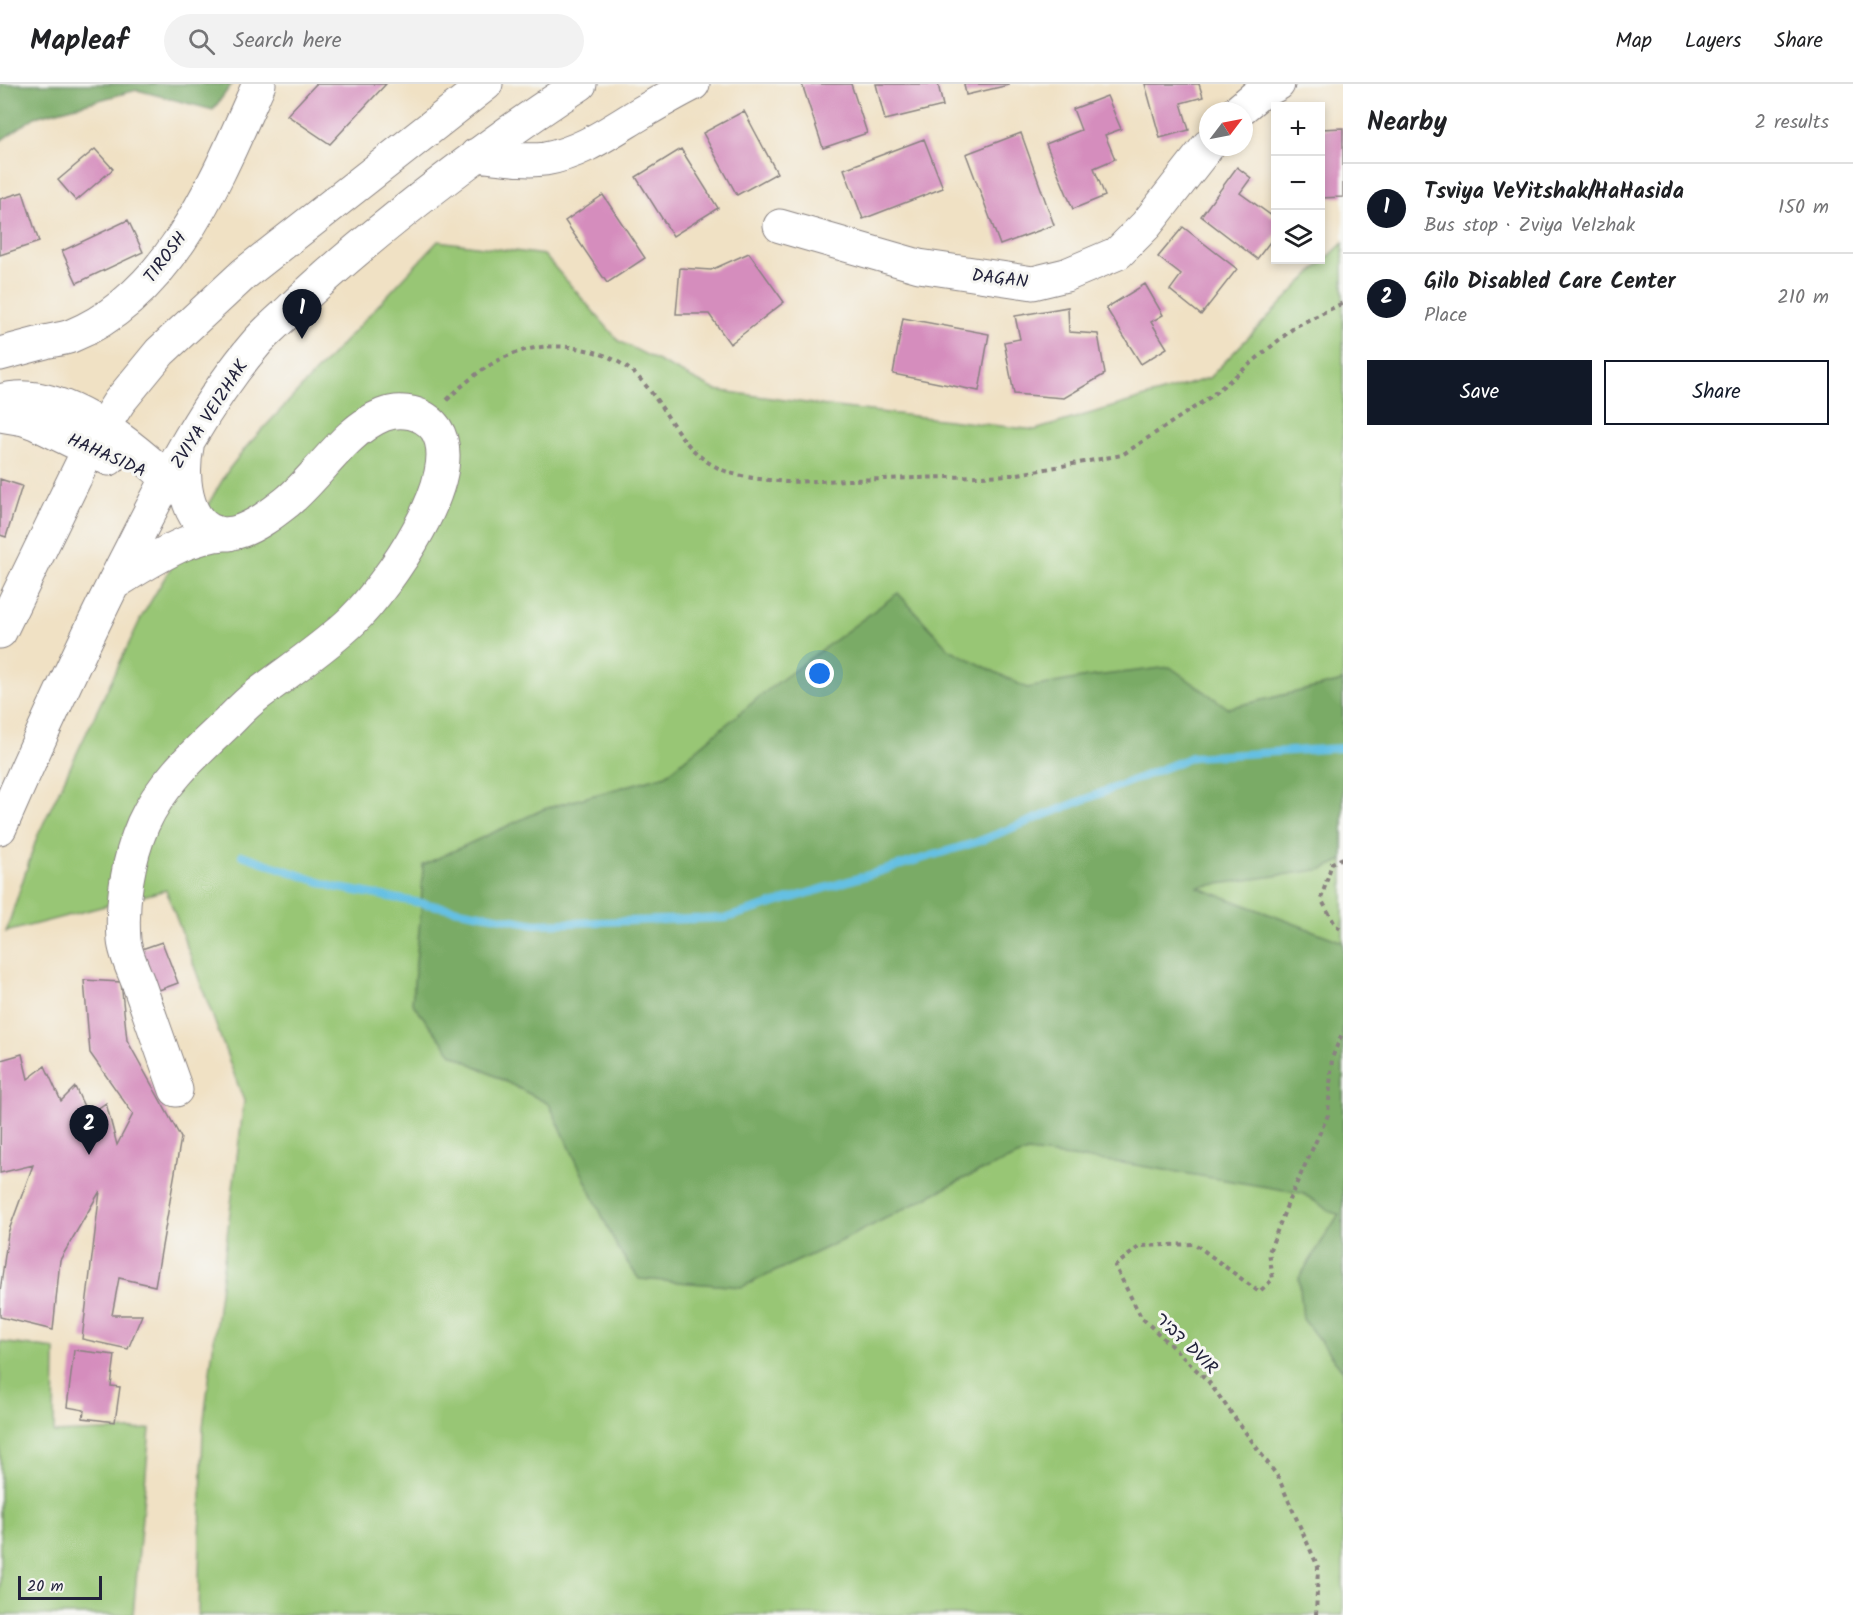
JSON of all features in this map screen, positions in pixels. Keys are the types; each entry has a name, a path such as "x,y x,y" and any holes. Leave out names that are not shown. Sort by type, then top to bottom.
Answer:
{"street":[{"name":"TIROSH","path":"0,354 71,336 105,318 136,294 168,259 215,183 259,84"},
{"path":"0,632 96,438 137,379 160,352 215,299 262,259 486,84"},
{"name":"ZVIYA VEIZHAK","path":"0,828 113,584 188,442 225,382 260,339 333,270 476,155 580,84"},
{"path":"476,155 545,159 567,153 587,145 693,84"},
{"path":"1249,102 1278,84"},
{"name":"DAGAN","path":"780,226 918,266 1033,283 1066,275 1118,253 1146,225 1200,156"},
{"name":"HAHASIDA","path":"0,401 19,398 44,400 66,408 96,438"},
{"path":"113,584 151,560 187,543 208,536 230,534 249,527 289,500 354,434 381,416 402,412 427,419 441,439 442,474 430,506 410,544 383,585 356,617 326,645 253,699 191,757 164,788 143,824 125,891 124,943 176,1090"},
{"name":"HAHASIDA","path":"0,415 125,443 168,479"},
{"path":"188,442 184,477 191,506 197,518 206,528 230,534"}],"path":[{"path":"427,419 459,387 482,369 507,356 548,345 572,347 598,352 615,359 633,371 648,387 675,428 696,453 712,465 727,472 786,482 1013,475 1122,455 1210,397 1296,326 1343,303"},
{"path":"1343,858 1332,863 1321,899 1336,926 1343,930"},
{"name":"דביר DVIR","path":"1316,1615 1318,1568 1278,1477 1208,1381 1141,1317 1115,1266 1140,1246 1195,1244 1259,1293 1273,1279 1269,1252 1289,1200 1328,1116 1332,1058 1343,1031"}],"green space":[{"path":"0,84 232,84 213,110 137,90 35,117 0,141"},
{"path":"438,241 544,255 619,341 715,390 827,406 1035,430 1209,378 1300,284 1321,264 1325,264 1325,260 1343,243 1343,1615 198,1615 203,1427 244,1101 166,890 6,932 37,837 142,616 229,469 247,446"},
{"path":"898,593 949,649 1027,688 1087,677 1170,667 1228,708 1343,681 1343,860 1324,869 1197,887 1343,942 1343,1371 1303,1319 1299,1278 1339,1214 1333,1213 1302,1193 1123,1163 1027,1152 965,1178 851,1236 742,1287 639,1279 618,1249 549,1104 452,1054 412,1003 423,865 544,809 666,775 765,692"},
{"path":"0,1342 55,1349 54,1433 150,1429 133,1615 0,1615"}],"building":[{"path":"316,84 386,84 330,144 287,115"},
{"path":"802,84 851,84 867,133 823,148"},
{"path":"876,84 938,84 943,106 885,120"},
{"path":"964,84 1009,84 1009,85 966,95"},
{"path":"1145,84 1199,84 1203,97 1181,103 1189,130 1160,138"},
{"path":"1107,96 1121,129 1105,135 1115,159 1094,168 1105,196 1073,209 1046,144 1081,130 1073,109"},
{"path":"744,111 777,173 737,195 703,133"},
{"path":"1343,128 1343,197 1325,198 1325,129"},
{"path":"1021,133 1054,225 1000,245 966,154"},
{"path":"924,139 943,188 863,219 844,169"},
{"path":"95,149 113,169 76,201 58,180"},
{"path":"681,149 718,208 673,236 636,177"},
{"path":"1237,167 1251,178 1240,193 1271,215 1271,241 1257,259 1201,216"},
{"path":"23,192 39,242 0,255 0,199"},
{"path":"603,195 645,258 607,283 565,221"},
{"path":"128,220 143,252 77,283 62,251"},
{"path":"1183,227 1237,269 1201,315 1170,290 1181,275 1158,257"},
{"path":"749,253 784,302 730,344 709,314 676,314 680,268 711,270"},
{"path":"1145,284 1163,315 1151,322 1167,348 1141,364 1106,308"},
{"path":"1068,307 1069,332 1098,334 1105,374 1064,398 1014,394 1004,342 1020,339 1015,316"},
{"path":"903,318 989,334 979,391 893,374"},
{"path":"0,479 22,486 6,537 0,535"},
{"path":"162,942 178,983 151,993 136,951"},
{"path":"84,980 121,982 127,1040 181,1138 155,1286 119,1278 112,1315 142,1315 128,1349 82,1339 100,1191 60,1260 53,1330 0,1317 0,1292 8,1233 33,1165 0,1173 1,1060 22,1054 28,1079 45,1066 61,1101 75,1087 88,1115 106,1103 117,1145 133,1114 90,1053"},
{"path":"74,1350 115,1355 111,1386 120,1387 115,1422 83,1418 84,1410 67,1407"}],"waterway":[{"path":"242,855 334,887 535,924 726,918 977,842 1192,757 1343,748"}],"place":[{"name":"Tsviya VeYitshak/HaHasida","path":"302,339"},
{"name":"Gilo Disabled Care Center","path":"89,1155"}]}
